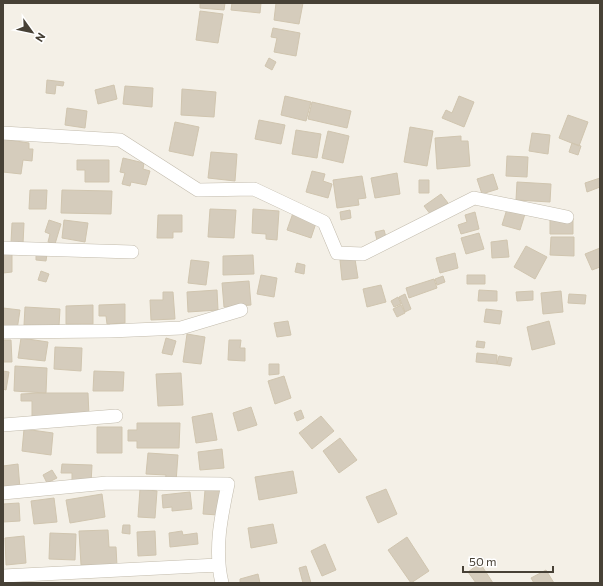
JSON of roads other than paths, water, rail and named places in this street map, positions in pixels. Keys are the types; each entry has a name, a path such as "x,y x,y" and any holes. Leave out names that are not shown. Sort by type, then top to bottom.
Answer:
{"street":[{"path":"3,133 120,140 198,190 254,190 324,222 338,253 363,254 474,198 567,217"},
{"path":"3,248 132,252"},
{"path":"3,332 110,331 182,328 241,310"},
{"path":"3,425 116,416"},
{"path":"3,493 107,483 228,484 220,525 218,565 222,583"},
{"path":"3,576 218,565"}]}
